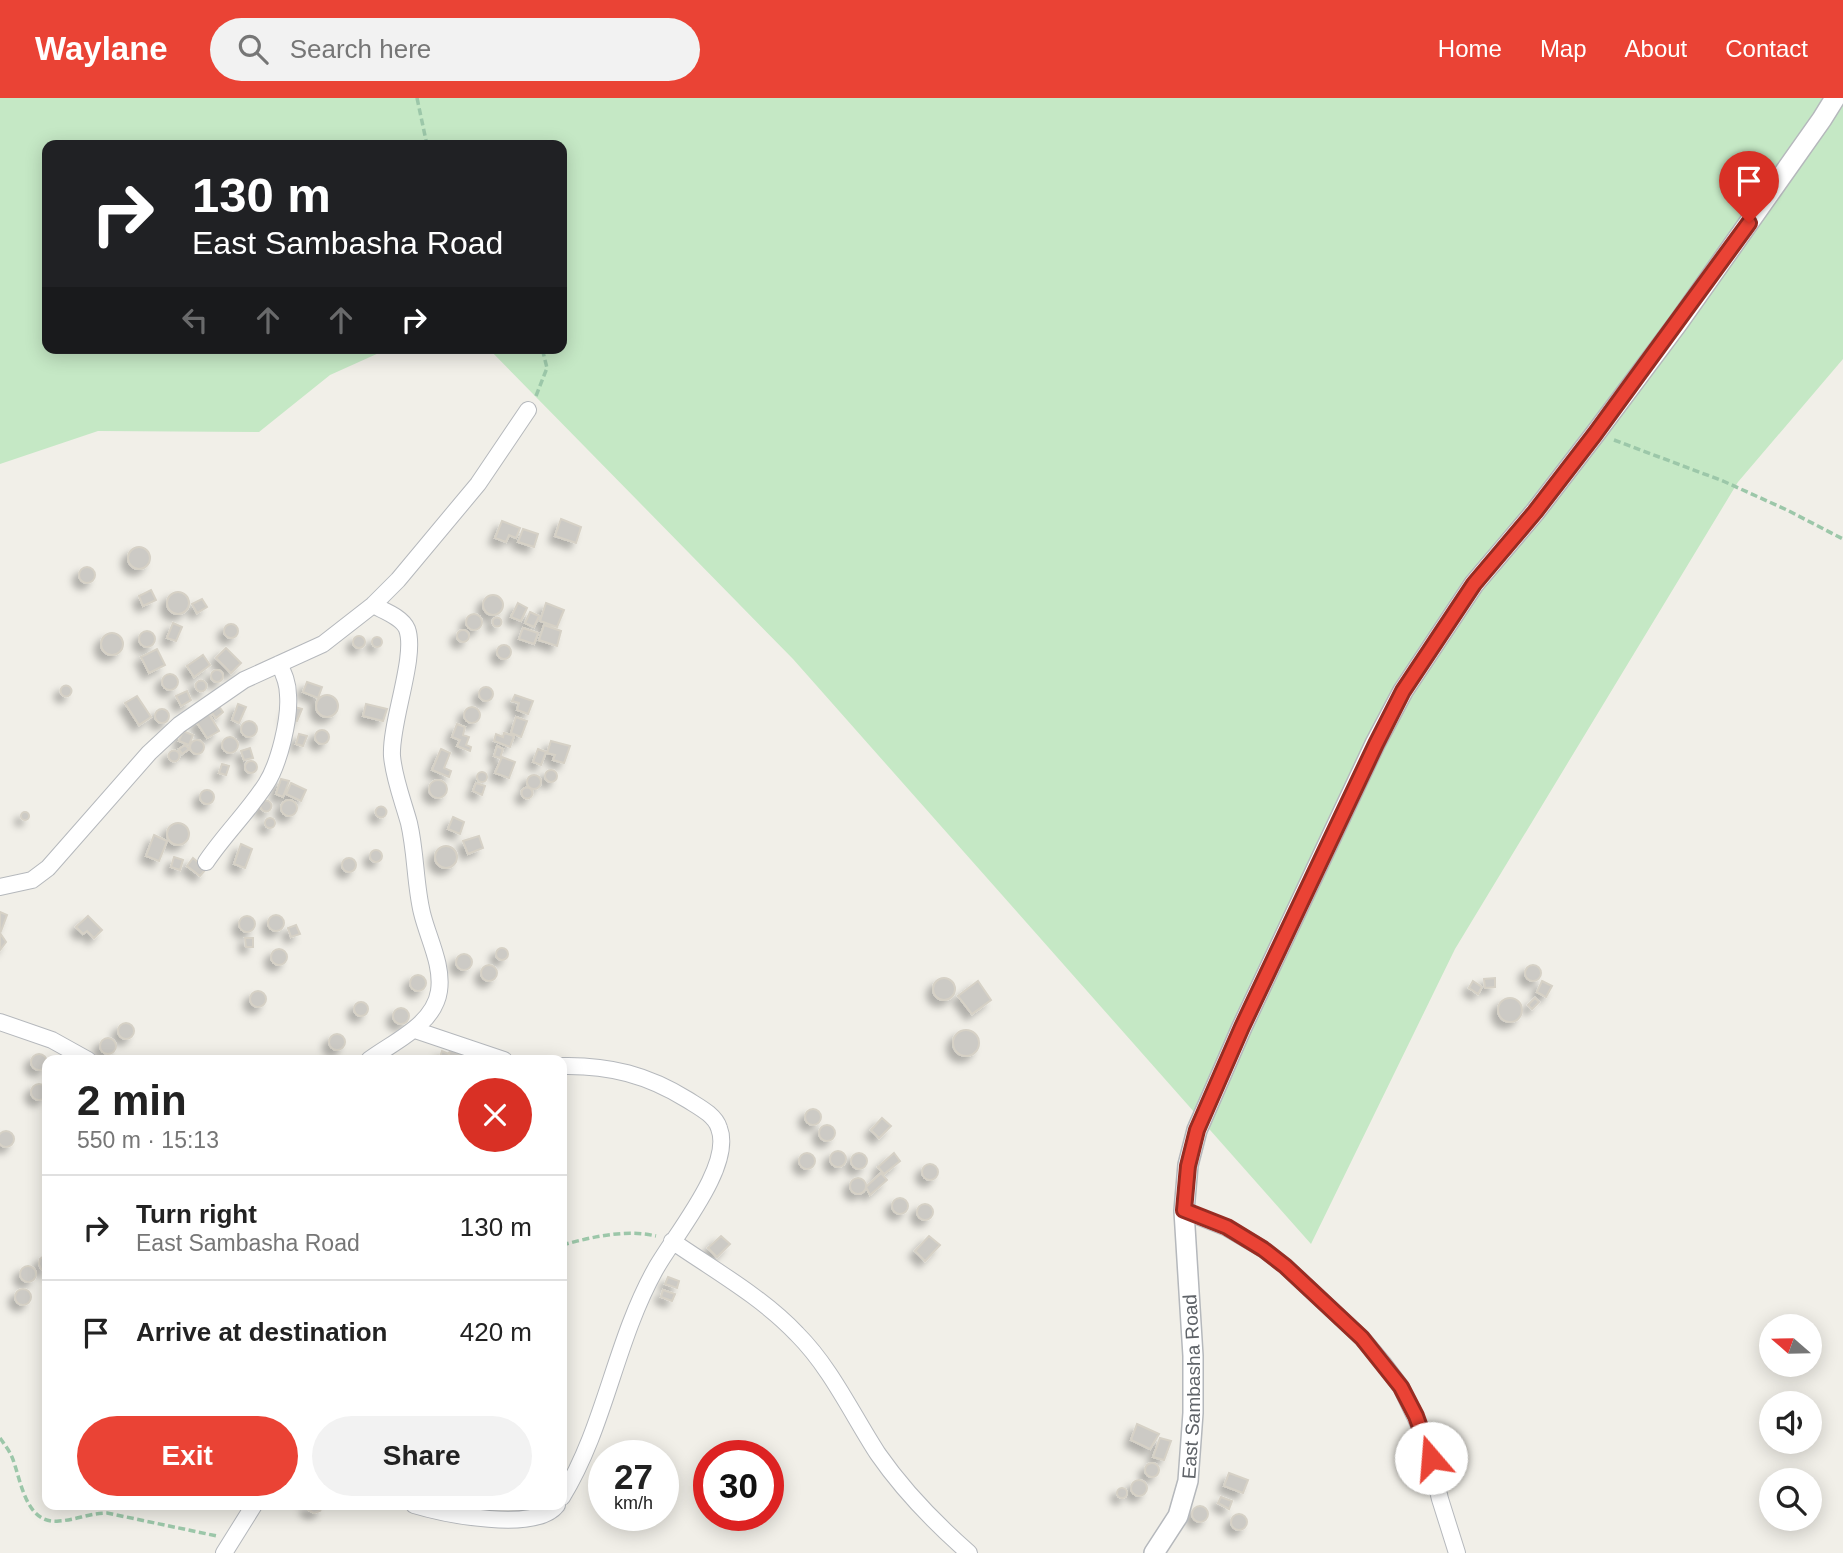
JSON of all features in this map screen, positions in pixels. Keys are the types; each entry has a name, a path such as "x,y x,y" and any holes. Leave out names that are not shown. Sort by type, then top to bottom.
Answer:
{"street":[{"name":"East Sambasha Road","path":"1154,1553 1178,1516 1188,1481 1193,1356 1184,1210 1188,1166 1197,1130 1242,1027 1403,691 1474,584 1535,512 1678,323 1835,98"},
{"path":"0,887 32,880 47,868 149,753 179,725 244,680 323,644 373,605 398,580 478,484 528,410"},
{"path":"373,605 398,619 407,628 409,641 405,677 394,724 392,755 409,826 422,912 439,972 439,992 433,1007 415,1030 375,1055"},
{"path":"206,862 266,784 275,768 284,730 288,695 286,678 279,664"},
{"path":"0,1022 52,1040 79,1055"},
{"path":"415,1030 489,1055"},
{"path":"567,1066 624,1071 663,1085 707,1111 719,1127 721,1145 717,1168 702,1197 672,1241 635,1311 598,1419 567,1488"},
{"path":"1184,1210 1227,1227 1285,1266 1362,1338 1383,1363 1401,1387 1425,1438 1457,1553"},
{"path":"672,1241 750,1294 799,1335 879,1455 944,1531 969,1553"},
{"path":"228,1546 251,1510"},
{"path":"432,1510 481,1519 542,1517 551,1510"}],"path":[{"path":"417,98 426,140"},
{"path":"528,410 547,368 544,354"},
{"path":"1595,434 1723,481 1843,539"},
{"path":"567,1244 586,1238 632,1232 672,1241"},
{"path":"0,1438 11,1455 32,1508 45,1520 59,1521 90,1513 107,1513 228,1546"}],"green space":[{"path":"0,98 1843,98 1843,359 1738,482 1455,949 1311,1244 793,659 494,354 567,354 567,140 42,140 42,354 377,354 330,375 259,432 98,431 0,464"}],"building":[{"path":"561,519 581,527 576,543 555,536"},
{"path":"502,521 520,528 516,538 509,535 506,542 495,538"},
{"path":"523,529 538,534 534,547 518,542"},
{"path":"139,547 149,554 150,558 143,568 139,569 129,562 128,558 135,548"},
{"path":"84,567 90,567 95,575 93,581 84,583 79,578 79,572"},
{"path":"151,590 156,600 143,606 139,596"},
{"path":"178,592 186,595 189,603 186,611 178,614 170,611 167,603 170,595"},
{"path":"493,595 500,598 503,605 500,612 493,615 486,612 483,605 486,598"},
{"path":"202,599 207,607 197,613 192,604"},
{"path":"518,603 527,608 521,621 511,617"},
{"path":"546,603 564,610 557,627 540,621"},
{"path":"530,612 539,616 534,627 525,623"},
{"path":"471,614 477,614 482,622 480,628 471,630 466,625 466,619"},
{"path":"497,617 502,622 497,627 492,622"},
{"path":"173,623 182,627 176,641 167,638"},
{"path":"231,624 236,626 236,636 231,638 226,636 224,631 226,626"},
{"path":"544,625 561,631 557,646 539,640"},
{"path":"523,628 538,633 534,644 519,639"},
{"path":"463,630 469,636 463,642 457,636"},
{"path":"147,631 153,633 153,645 147,647 141,645 139,639 141,633"},
{"path":"112,633 120,636 123,644 120,652 112,655 104,652 101,644 104,636"},
{"path":"359,636 365,642 359,648 353,642"},
{"path":"377,637 381,638 381,646 377,647 373,646 372,642 373,638"},
{"path":"501,645 507,645 511,652 507,659 501,659 497,655 497,649"},
{"path":"226,648 241,663 231,673 216,658"},
{"path":"157,649 165,665 149,673 141,657"},
{"path":"203,655 210,665 194,677 187,666"},
{"path":"217,670 223,676 217,682 211,676"},
{"path":"170,674 176,676 176,688 170,690 164,688 162,682 164,676"},
{"path":"201,680 207,686 201,692 195,686"},
{"path":"307,682 322,687 318,698 303,692"},
{"path":"66,685 72,691 66,697 60,691"},
{"path":"486,687 491,689 491,699 486,701 481,699 479,694 481,689"},
{"path":"187,691 191,700 181,706 176,696"},
{"path":"327,695 335,698 338,706 335,714 327,717 319,714 316,706 319,698"},
{"path":"515,695 533,701 528,714 517,710 519,703 512,701"},
{"path":"137,696 151,717 139,725 125,703"},
{"path":"238,704 246,707 239,723 232,720"},
{"path":"366,704 387,709 383,721 363,716"},
{"path":"218,705 223,712 216,718 210,711"},
{"path":"291,706 302,709 297,721 287,718"},
{"path":"472,707 480,715 472,723 464,715"},
{"path":"162,709 167,711 167,721 162,723 157,721 155,716 157,711"},
{"path":"209,714 219,731 207,738 196,721"},
{"path":"516,717 527,721 521,737 511,733"},
{"path":"246,721 252,721 257,729 255,735 246,737 241,732 241,726"},
{"path":"457,724 465,727 463,735 469,737 466,745 471,747 470,751 457,746 460,740 452,737"},
{"path":"319,730 325,730 329,737 325,744 319,744 315,740 315,734"},
{"path":"183,731 193,735 189,745 179,741"},
{"path":"504,733 514,736 510,747 494,741 496,734 503,737"},
{"path":"299,734 307,736 303,746 296,744"},
{"path":"227,737 233,737 238,745 236,751 227,753 222,748 222,742"},
{"path":"197,740 202,742 202,752 197,754 192,752 190,747 192,742"},
{"path":"551,741 570,746 564,763 553,760 555,755 547,753"},
{"path":"185,745 189,749 182,754 179,749"},
{"path":"497,746 503,749 500,758 494,756"},
{"path":"250,748 253,758 244,760 241,751"},
{"path":"441,749 450,753 444,768 451,771 449,777 432,770"},
{"path":"538,749 546,752 541,765 533,762"},
{"path":"174,751 178,752 178,760 174,761 170,760 169,756 170,752"},
{"path":"502,757 515,762 509,778 495,773"},
{"path":"251,761 257,767 251,773 245,767"},
{"path":"222,764 229,766 226,775 219,773"},
{"path":"551,770 557,776 551,782 545,776"},
{"path":"482,772 486,773 486,781 482,782 478,781 477,777 478,773"},
{"path":"534,775 539,777 539,787 534,789 529,787 527,782 529,777"},
{"path":"281,779 289,781 283,797 276,794"},
{"path":"434,780 442,780 447,789 445,796 434,798 429,793 429,785"},
{"path":"291,783 306,790 301,801 286,794"},
{"path":"476,783 485,786 482,795 473,791"},
{"path":"527,788 531,789 531,797 527,798 523,797 522,793 523,789"},
{"path":"204,790 210,790 214,797 210,804 204,804 200,800 200,794"},
{"path":"289,800 297,808 289,816 281,808"},
{"path":"266,801 270,802 270,810 266,811 262,810 261,806 262,802"},
{"path":"381,806 387,812 381,818 375,812"},
{"path":"25,812 29,816 25,820 21,816"},
{"path":"453,817 464,822 460,834 448,829"},
{"path":"270,818 274,819 274,827 270,828 266,827 265,823 266,819"},
{"path":"178,823 186,826 189,834 186,842 178,845 170,842 167,834 170,826"},
{"path":"154,835 167,841 159,861 146,856"},
{"path":"479,836 483,848 468,854 463,841"},
{"path":"241,844 252,849 245,868 234,864"},
{"path":"446,846 454,849 457,857 454,865 446,868 438,865 435,857 438,849"},
{"path":"376,850 382,856 376,862 370,856"},
{"path":"174,857 183,860 180,870 171,867"},
{"path":"193,858 206,869 200,876 187,866"},
{"path":"349,858 354,860 354,870 349,872 344,870 342,865 344,860"},
{"path":"0,912 7,915 1,931 0,930"},
{"path":"273,915 279,915 284,923 282,929 273,931 268,926 268,920"},
{"path":"88,916 102,930 94,938 87,931 83,934 76,927"},
{"path":"244,916 250,916 255,924 253,930 244,932 239,927 239,921"},
{"path":"296,925 300,934 291,937 288,928"},
{"path":"0,933 6,942 0,950"},
{"path":"245,938 253,938 253,947 246,947"},
{"path":"276,949 282,949 287,957 285,963 276,965 271,960 271,954"},
{"path":"497,949 507,949 507,959 497,959"},
{"path":"461,954 467,954 472,962 470,968 461,970 456,965 456,959"},
{"path":"486,965 492,965 497,973 495,979 486,981 481,976 481,970"},
{"path":"1530,965 1536,965 1541,973 1539,979 1530,981 1525,976 1525,970"},
{"path":"415,975 421,975 426,983 424,989 415,991 410,986 410,980"},
{"path":"944,978 952,981 955,989 952,997 944,1000 936,997 933,989 936,981"},
{"path":"1495,978 1495,987 1485,988 1484,979"},
{"path":"978,981 991,1000 972,1014 958,996"},
{"path":"1473,981 1482,987 1478,994 1469,988"},
{"path":"1542,981 1552,986 1546,997 1537,992"},
{"path":"255,991 261,991 266,999 264,1005 255,1007 250,1002 250,996"},
{"path":"1510,998 1521,1005 1522,1010 1515,1021 1510,1022 1499,1015 1498,1010 1505,999"},
{"path":"1535,998 1539,1002 1532,1009 1528,1005"},
{"path":"361,1002 366,1004 366,1014 361,1016 356,1014 354,1009 356,1004"},
{"path":"398,1008 404,1008 409,1016 407,1022 398,1024 393,1019 393,1013"},
{"path":"123,1023 129,1023 134,1031 132,1037 123,1039 118,1034 118,1028"},
{"path":"966,1030 975,1034 979,1043 975,1052 966,1056 957,1052 953,1043 957,1034"},
{"path":"334,1034 340,1034 345,1042 343,1048 334,1050 329,1045 329,1039"},
{"path":"105,1038 111,1038 116,1046 114,1052 105,1054 100,1049 100,1043"},
{"path":"450,1050 462,1055 441,1055 442,1051 449,1054"},
{"path":"36,1054 42,1054 42,1070 36,1070 31,1065 31,1059"},
{"path":"42,1084 42,1100 36,1100 31,1095 31,1089"},
{"path":"810,1109 816,1109 821,1117 819,1123 810,1125 805,1120 805,1114"},
{"path":"882,1118 891,1126 879,1138 871,1130"},
{"path":"824,1125 830,1125 835,1133 833,1139 824,1141 819,1136 819,1130"},
{"path":"3,1132 9,1132 13,1136 13,1142 9,1146 3,1146 -1,1142 -1,1136"},
{"path":"835,1151 841,1151 846,1159 844,1165 835,1167 830,1162 830,1156"},
{"path":"804,1153 810,1153 815,1161 813,1167 804,1169 799,1164 799,1158"},
{"path":"856,1153 862,1153 867,1161 865,1167 856,1169 851,1164 851,1158"},
{"path":"894,1153 900,1161 884,1174 878,1167"},
{"path":"927,1164 933,1164 938,1172 936,1178 927,1180 922,1175 922,1169"},
{"path":"881,1173 887,1180 870,1195 866,1187"},
{"path":"855,1178 861,1178 866,1186 864,1192 855,1194 850,1189 850,1183"},
{"path":"897,1198 903,1198 908,1206 906,1212 897,1214 892,1209 892,1203"},
{"path":"922,1204 928,1204 933,1212 931,1218 922,1220 917,1215 917,1209"},
{"path":"721,1236 730,1244 717,1257 708,1248"},
{"path":"929,1236 940,1245 925,1261 915,1251"},
{"path":"25,1266 31,1266 36,1274 34,1280 25,1282 20,1277 20,1271"},
{"path":"668,1277 679,1281 677,1288 665,1284"},
{"path":"20,1289 26,1289 31,1297 29,1303 20,1305 15,1300 15,1294"},
{"path":"663,1290 675,1294 672,1301 661,1297"},
{"path":"1137,1424 1159,1434 1150,1449 1131,1440"},
{"path":"1160,1438 1171,1441 1164,1460 1153,1457"},
{"path":"1152,1463 1157,1465 1157,1475 1152,1477 1147,1475 1145,1470 1147,1465"},
{"path":"1229,1473 1248,1480 1243,1493 1224,1486"},
{"path":"1136,1480 1142,1480 1147,1488 1145,1494 1136,1496 1131,1491 1131,1485"},
{"path":"1122,1488 1126,1489 1126,1497 1122,1498 1118,1497 1117,1493 1118,1489"},
{"path":"1221,1497 1232,1501 1229,1509 1218,1503"},
{"path":"1197,1506 1203,1506 1208,1514 1206,1520 1197,1522 1192,1517 1192,1511"},
{"path":"1236,1514 1242,1514 1247,1522 1245,1528 1236,1530 1231,1525 1231,1519"}],"route":[{"path":"1431,1458 1416,1416 1401,1387 1362,1338 1263,1249 1227,1227 1184,1210 1188,1166 1197,1130 1242,1027 1403,691 1474,584 1535,512 1595,434 1749,223"}]}
